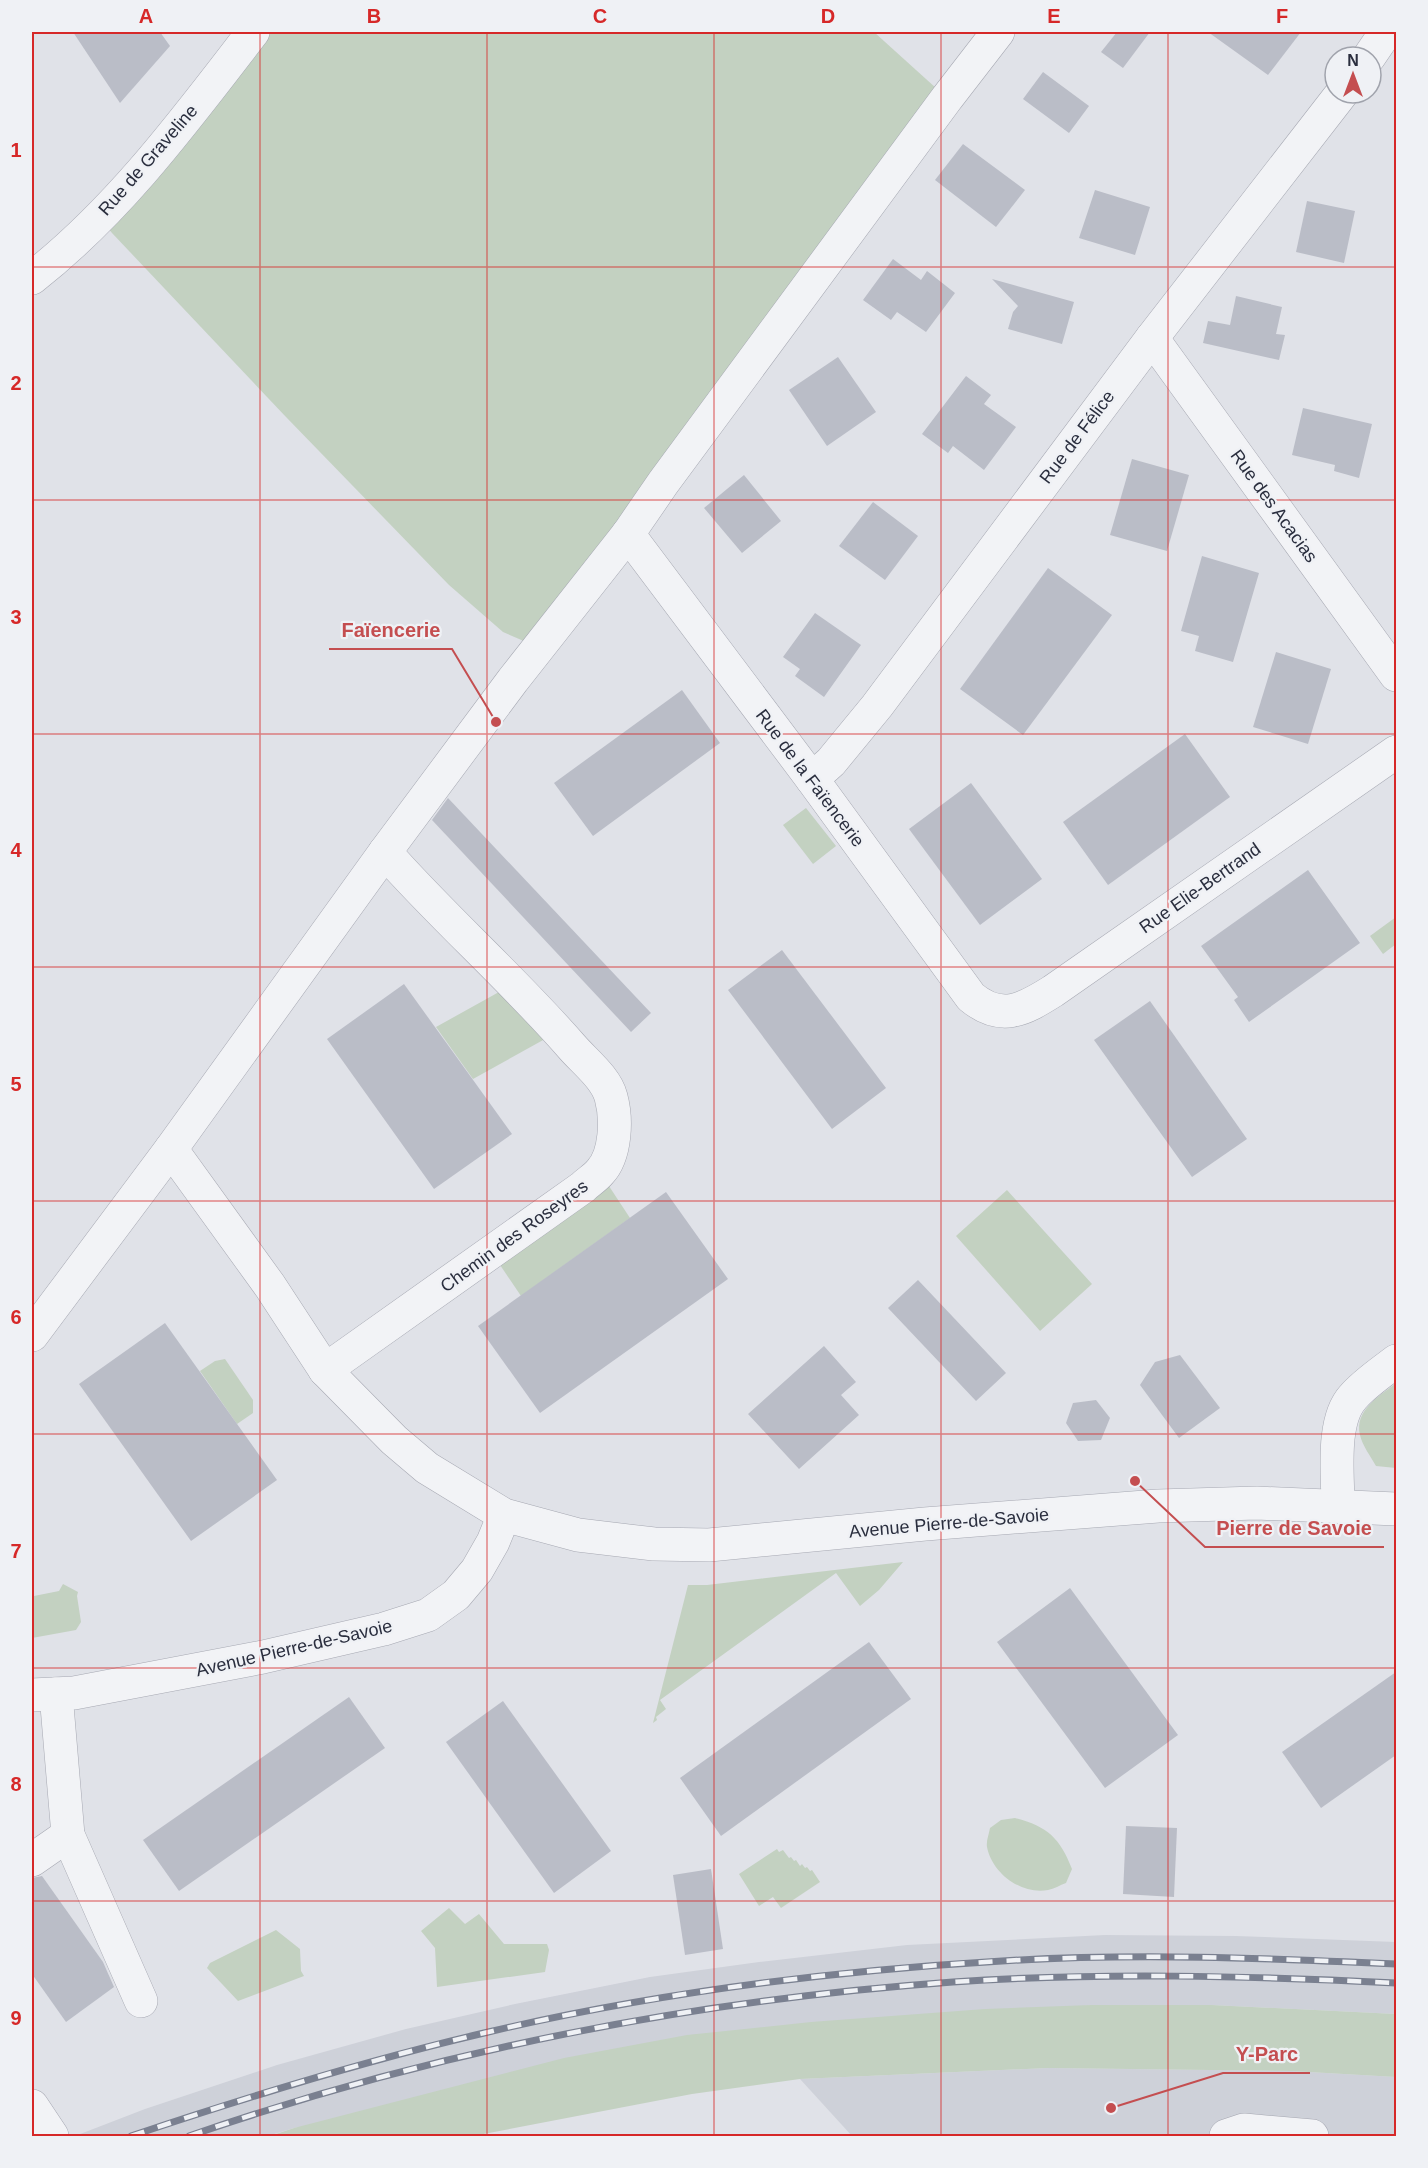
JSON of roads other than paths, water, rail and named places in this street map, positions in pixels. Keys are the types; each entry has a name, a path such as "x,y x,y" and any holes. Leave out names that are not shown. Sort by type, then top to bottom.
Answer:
{"street":[{"path":"32,1335 171,1149 385,852 513,680 628,534 677,463 998,32"},
{"path":"1377,45 1386,32"},
{"name":"Rue de Graveline","path":"32,278 66,250 133,183 247,33"},
{"name":"Rue de Félice","path":"812,779 831,762 877,706 1152,338 1333,105"},
{"name":"Rue des Acacias","path":"1152,338 1396,675"},
{"name":"Rue de la Faïencerie","path":"628,534 812,779 971,997 984,1008 999,1012"},
{"name":"Rue Elie-Bertrand","path":"999,1012 1025,1006 1053,991 1396,752"},
{"name":"Chemin des Roseyres","path":"325,1370 583,1187 602,1171 609,1158 613,1140 614,1119 611,1097 603,1082 550,1022 385,852"},
{"name":"Avenue Pierre-de-Savoie","path":"171,1149 270,1286 325,1370 394,1440 427,1468 504,1515 578,1535 654,1544 709,1545 925,1524 1158,1506 1257,1503 1396,1509"},
{"path":"1338,1506 1339,1434 1344,1413 1351,1398 1357,1392 1396,1361"},
{"name":"Avenue Pierre-de-Savoie","path":"44,1695 74,1693 263,1657 384,1629 428,1615 456,1595 477,1570 493,1542 504,1515"},
{"path":"44,1695 68,1834 141,2001"},
{"path":"32,1860 68,1834"},
{"path":"32,2106 52,2136"},
{"path":"1226,2136 1244,2130 1312,2136"}],"railway":[{"path":"131,2136 306,2080 439,2044 612,2006 742,1986 937,1965 1101,1957 1199,1957 1396,1964"},
{"path":"189,2136 375,2079 470,2055 662,2016 759,2002 856,1990 953,1982 1064,1977 1286,1978 1396,1983"}],"place":[{"name":"Faïencerie","path":"496,722"},
{"name":"Pierre de Savoie","path":"1135,1481"},
{"name":"Y-Parc","path":"1111,2108"}]}
